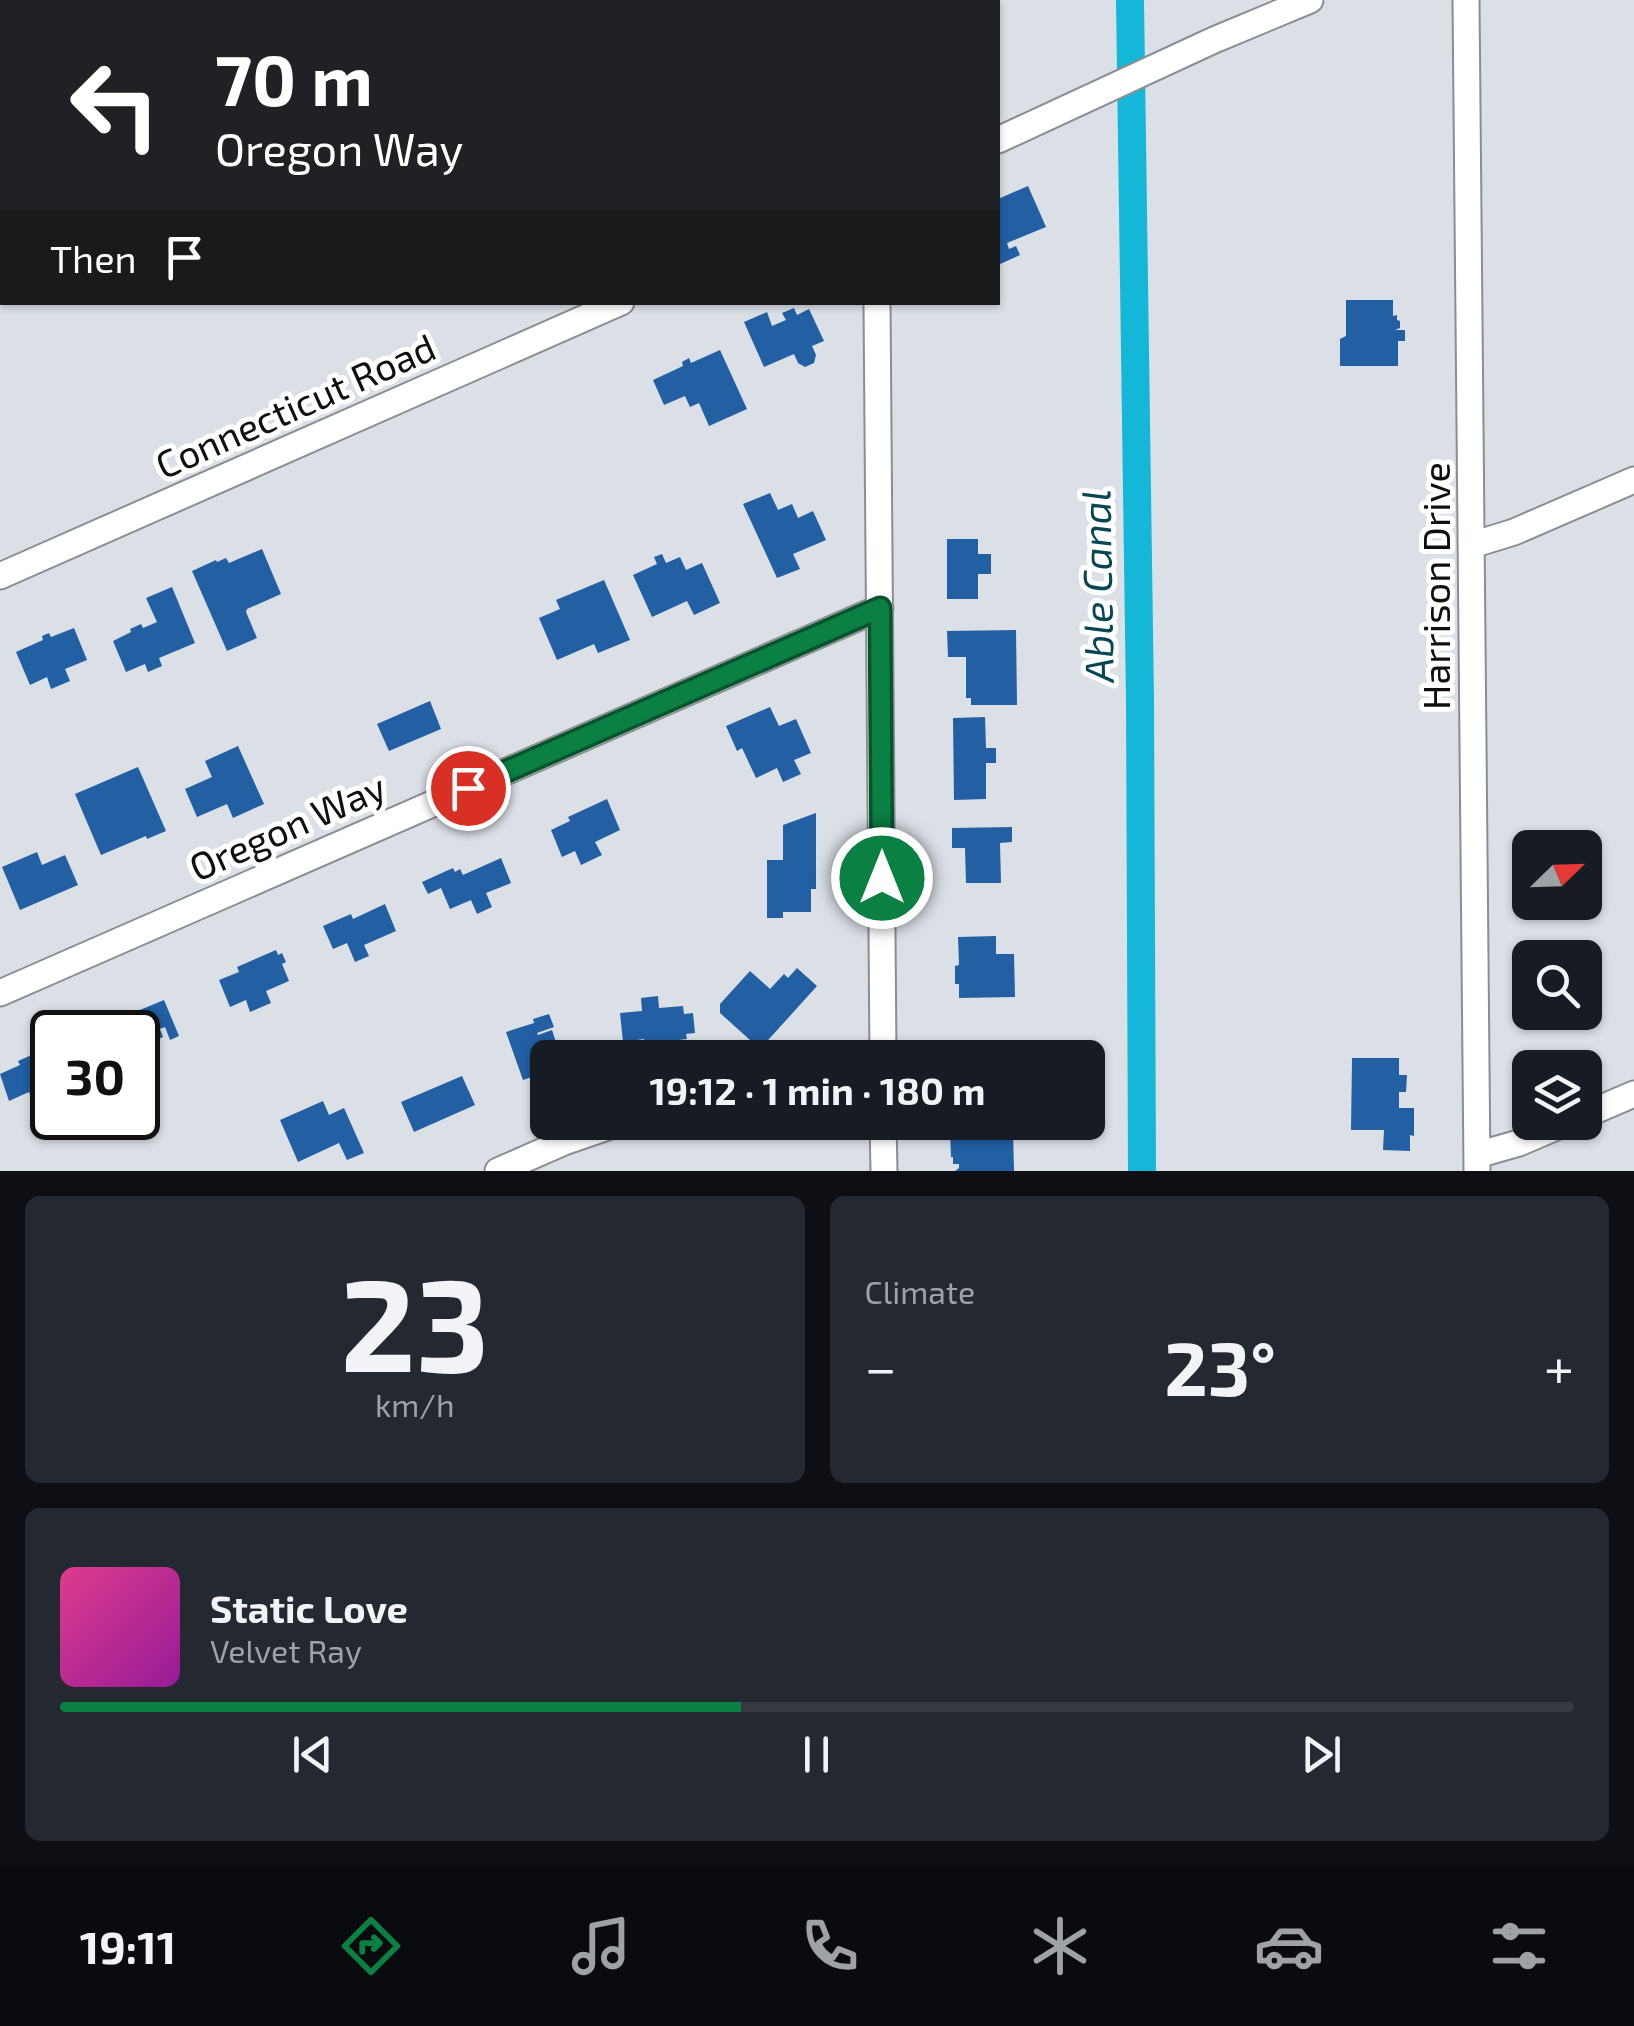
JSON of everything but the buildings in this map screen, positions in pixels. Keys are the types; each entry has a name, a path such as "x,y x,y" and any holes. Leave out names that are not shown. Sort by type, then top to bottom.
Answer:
{"street":[{"path":"1000,139 1310,0"},
{"name":"Harrison Drive","path":"1466,0 1477,1163"},
{"name":"Connecticut Road","path":"0,576 613,305"},
{"path":"876,305 883,1040"},
{"path":"1472,545 1514,532 1634,480"},
{"name":"Oregon Way","path":"0,993 880,608"},
{"path":"1602,1108 1634,1094"},
{"path":"498,1171 570,1140"},
{"path":"883,1140 884,1171"},
{"path":"1477,1163 1527,1140"}],"waterway":[{"name":"Able Canal","path":"1130,0 1142,1171"}],"route":[{"path":"468,788 880,608 882,878"}]}
